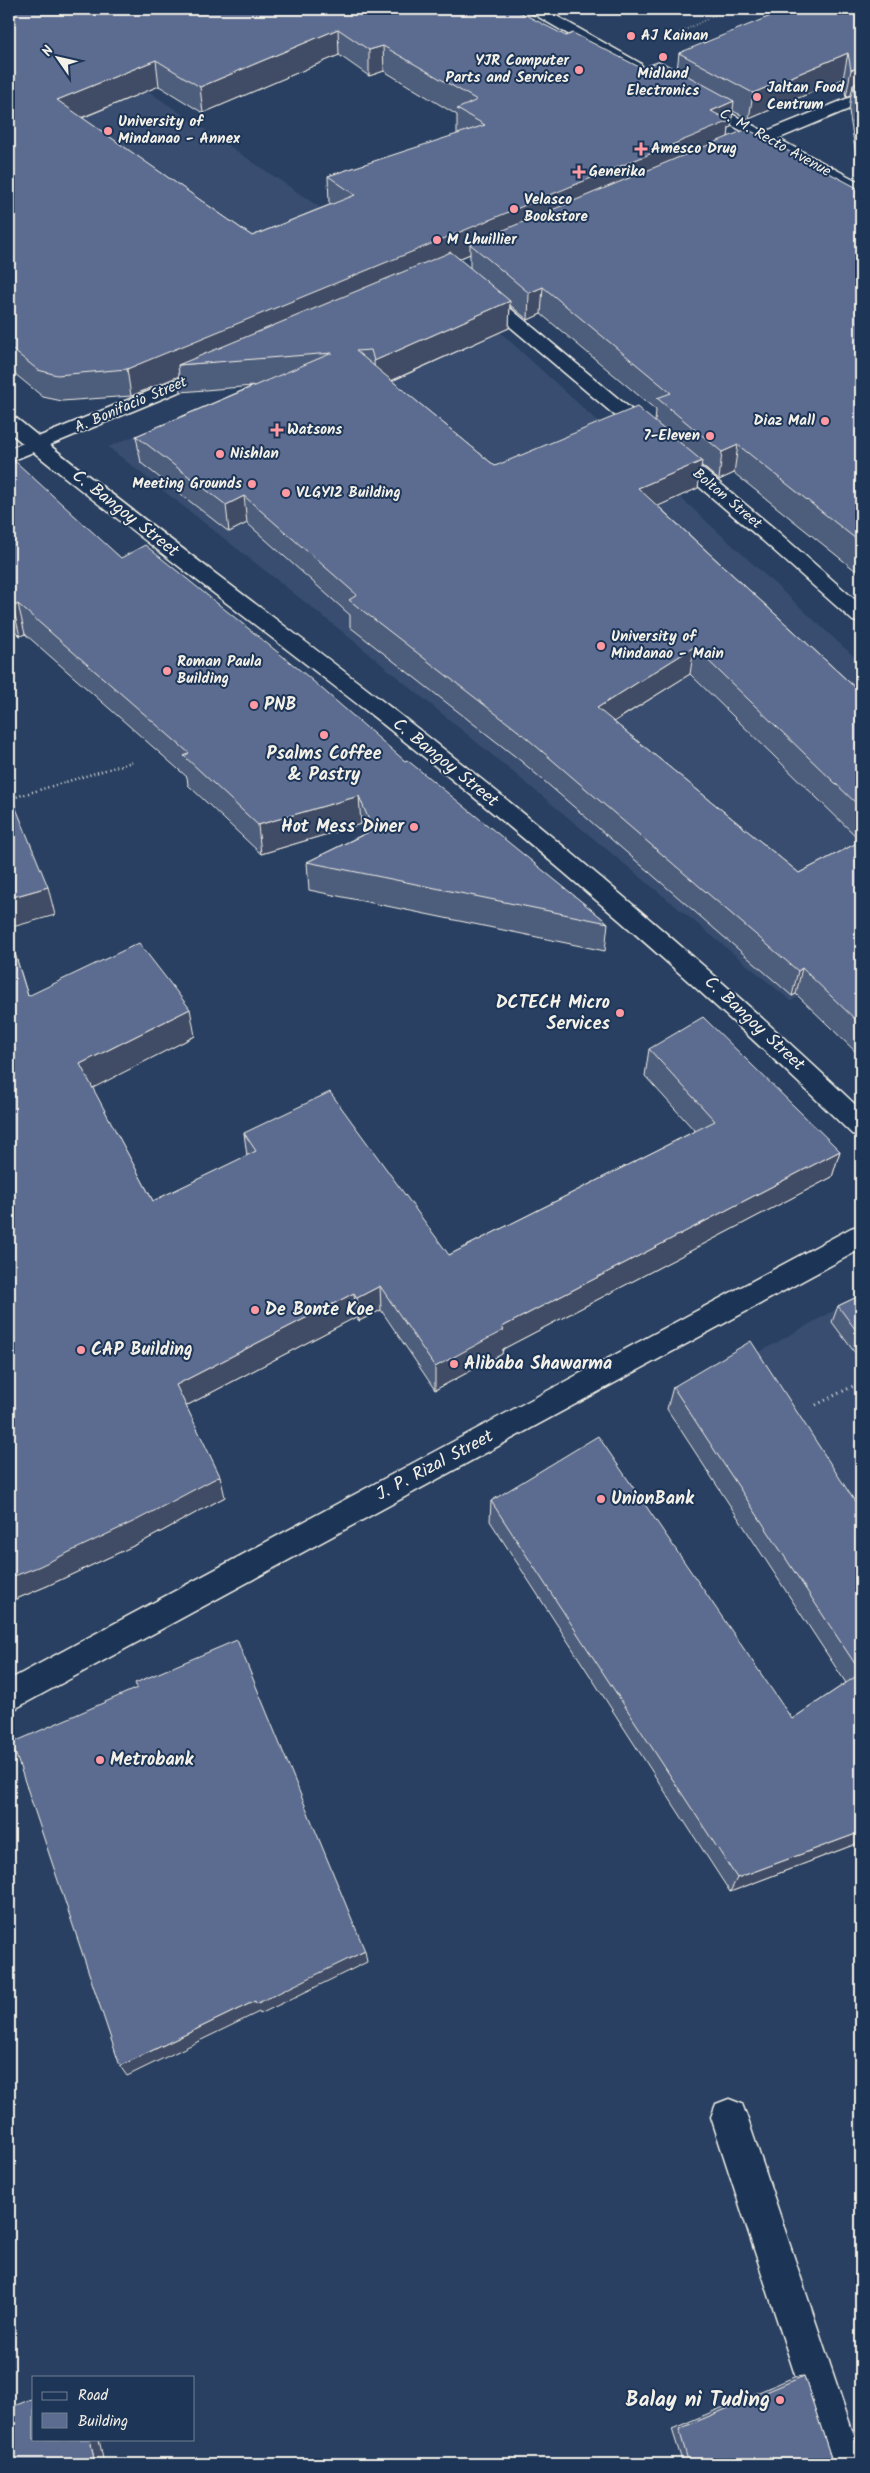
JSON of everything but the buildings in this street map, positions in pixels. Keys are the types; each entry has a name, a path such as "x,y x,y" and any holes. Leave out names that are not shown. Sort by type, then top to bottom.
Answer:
{"street":[{"path":"533,9 649,74"},
{"name":"C. M. Recto Avenue","path":"690,97 861,190"},
{"path":"723,156 861,98"},
{"name":"Bolton Street","path":"468,282 769,535 861,616"},
{"name":"A. Bonifacio Street","path":"9,456 230,363"},
{"name":"C. Bangoy Street","path":"9,422 36,445 382,712 611,897 718,990 861,1126"},
{"name":"J. P. Rizal Street","path":"9,1697 861,1236"},
{"path":"729,2117 844,2464"}],"path":[{"path":"625,61 727,9"},
{"path":"9,799 132,762"},
{"path":"816,1405 861,1382"}],"shaded area":[{"name":"University of Mindanao - Annex","path":"9,25 55,28 346,225 62,401 43,397"},
{"name":"University of Mindanao - Main","path":"462,297 861,663 861,966 791,1001 339,629 108,447"},
{"path":"861,1295 861,1538 747,1359"}],"place":[{"name":"AJ Kainan","path":"631,36"},
{"name":"Midland Electronics","path":"663,57"},
{"name":"YJR Computer Parts and Services","path":"579,70"},
{"name":"Jaltan Food Centrum","path":"757,97"},
{"name":"University of Mindanao - Annex","path":"108,131"},
{"name":"Amesco Drug","path":"641,149"},
{"name":"Generika","path":"579,172"},
{"name":"Velasco Bookstore","path":"514,209"},
{"name":"M Lhuillier","path":"437,240"},
{"name":"Diaz Mall","path":"825,421"},
{"name":"Watsons","path":"277,430"},
{"name":"7-Eleven","path":"710,436"},
{"name":"Nishlan","path":"220,454"},
{"name":"Meeting Grounds","path":"252,484"},
{"name":"VLGY12 Building","path":"286,493"},
{"name":"University of Mindanao - Main","path":"601,646"},
{"name":"Roman Paula Building","path":"167,671"},
{"name":"PNB","path":"254,705"},
{"name":"Psalms Coffee & Pastry","path":"324,735"},
{"name":"Hot Mess Diner","path":"414,827"},
{"name":"DCTECH Micro Services","path":"620,1013"},
{"name":"De Bonte Koe","path":"255,1310"},
{"name":"CAP Building","path":"81,1350"},
{"name":"Alibaba Shawarma","path":"454,1364"},
{"name":"UnionBank","path":"601,1499"},
{"name":"Metrobank","path":"100,1760"},
{"name":"Balay ni Tuding","path":"780,2400"}]}
